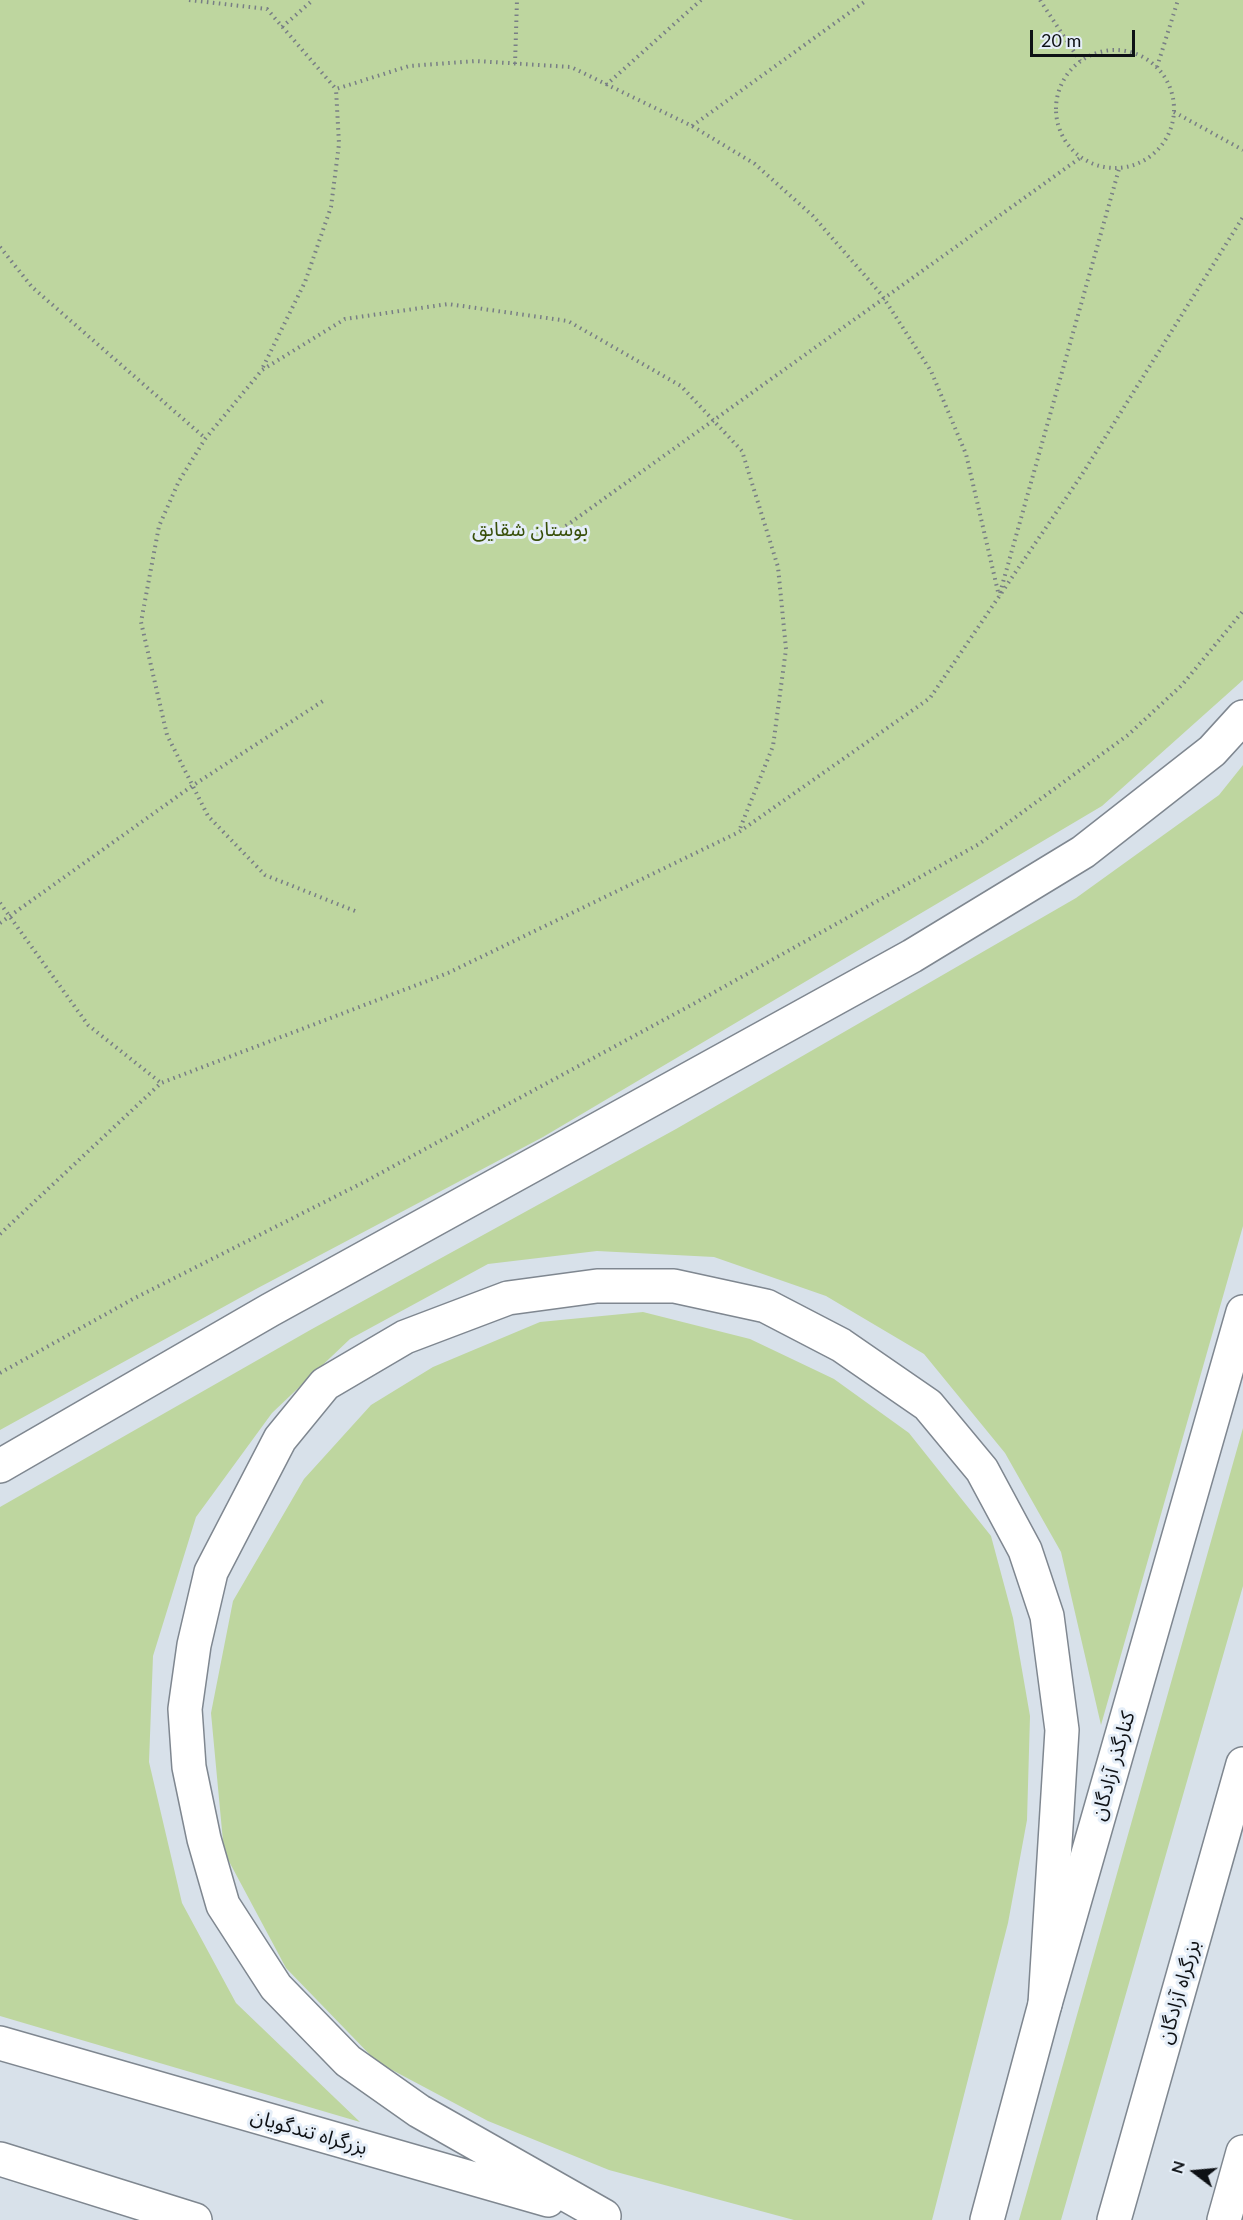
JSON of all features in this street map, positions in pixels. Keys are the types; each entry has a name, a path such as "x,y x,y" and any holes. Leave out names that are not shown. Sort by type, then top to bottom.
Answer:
{"main road":[{"path":"0,1466 270,1310 912,956 1083,852 1212,751 1243,717"},
{"path":"611,2218 419,2111 348,2061 276,1987 223,1905 204,1839 189,1767 185,1709 194,1645 211,1572 280,1439 325,1384 405,1337 508,1298 597,1286 675,1286 766,1306 841,1345 928,1405 982,1470 1025,1550 1047,1616 1062,1730 1045,2004"},
{"name":"کنارگذر آزادگان","path":"987,2220 1045,2004 1243,1312"},
{"name":"بزرگراه آزادگان","path":"1114,2220 1243,1764"},
{"name":"بزرگراه تندگویان","path":"0,2043 611,2218"},
{"path":"1224,2220 1243,2152"},
{"path":"0,2159 195,2220"}],"path":[{"path":"189,0 267,9 336,89 339,144 332,207 305,282 262,370 205,438 179,482 159,526 141,622 167,735 208,816 265,875 355,911"},
{"path":"282,27 313,0"},
{"path":"515,64 517,0"},
{"path":"606,85 702,0"},
{"path":"692,126 867,0"},
{"path":"1040,0 1080,61"},
{"path":"1157,67 1178,0"},
{"path":"1104,50 1124,50 1142,56 1157,67 1168,82 1174,101 1174,112 1167,138 1154,154 1139,164 1119,169 1098,167 1080,158 1066,144 1057,125 1055,105 1060,85 1071,68 1086,56 1104,50"},
{"path":"336,89 409,66 476,61 571,67 692,126 755,164 813,216 883,298 931,371 966,454 999,597"},
{"path":"1174,112 1243,150"},
{"path":"556,533 1080,158"},
{"path":"999,597 1119,169"},
{"path":"0,1234 161,1083 448,973 739,832 930,698 1081,476 1243,217"},
{"path":"0,247 32,287 205,438"},
{"path":"262,370 345,319 448,304 568,321 681,386 742,451 778,567 786,649 774,747 739,832"},
{"path":"0,1373 133,1299 366,1181 694,1003 979,844 1128,735 1182,685 1243,610"},
{"path":"0,923 192,786 323,701"},
{"path":"0,903 88,1024 161,1083"}],"green space":[{"name":"بوستان شقایق","path":"0,0 1243,0 1243,680 1102,806 543,1137 256,1289 0,1430"},
{"path":"1243,765 1243,1226 1101,1725 1061,1552 1005,1453 924,1354 826,1296 714,1257 597,1251 488,1264 350,1339 272,1413 196,1517 153,1656 149,1762 182,1903 236,2003 360,2122 0,2016 0,1507 312,1329 676,1129 1076,898 1219,795"},
{"path":"643,1312 750,1339 834,1379 909,1433 991,1536 1013,1618 1030,1716 1027,1820 1008,1923 932,2220 794,2220 609,2170 488,2121 377,2062 286,1968 224,1852 211,1713 233,1601 304,1479 371,1405 433,1367 540,1322"},
{"path":"1243,1428 1243,1586 1061,2220 1019,2220"}]}
